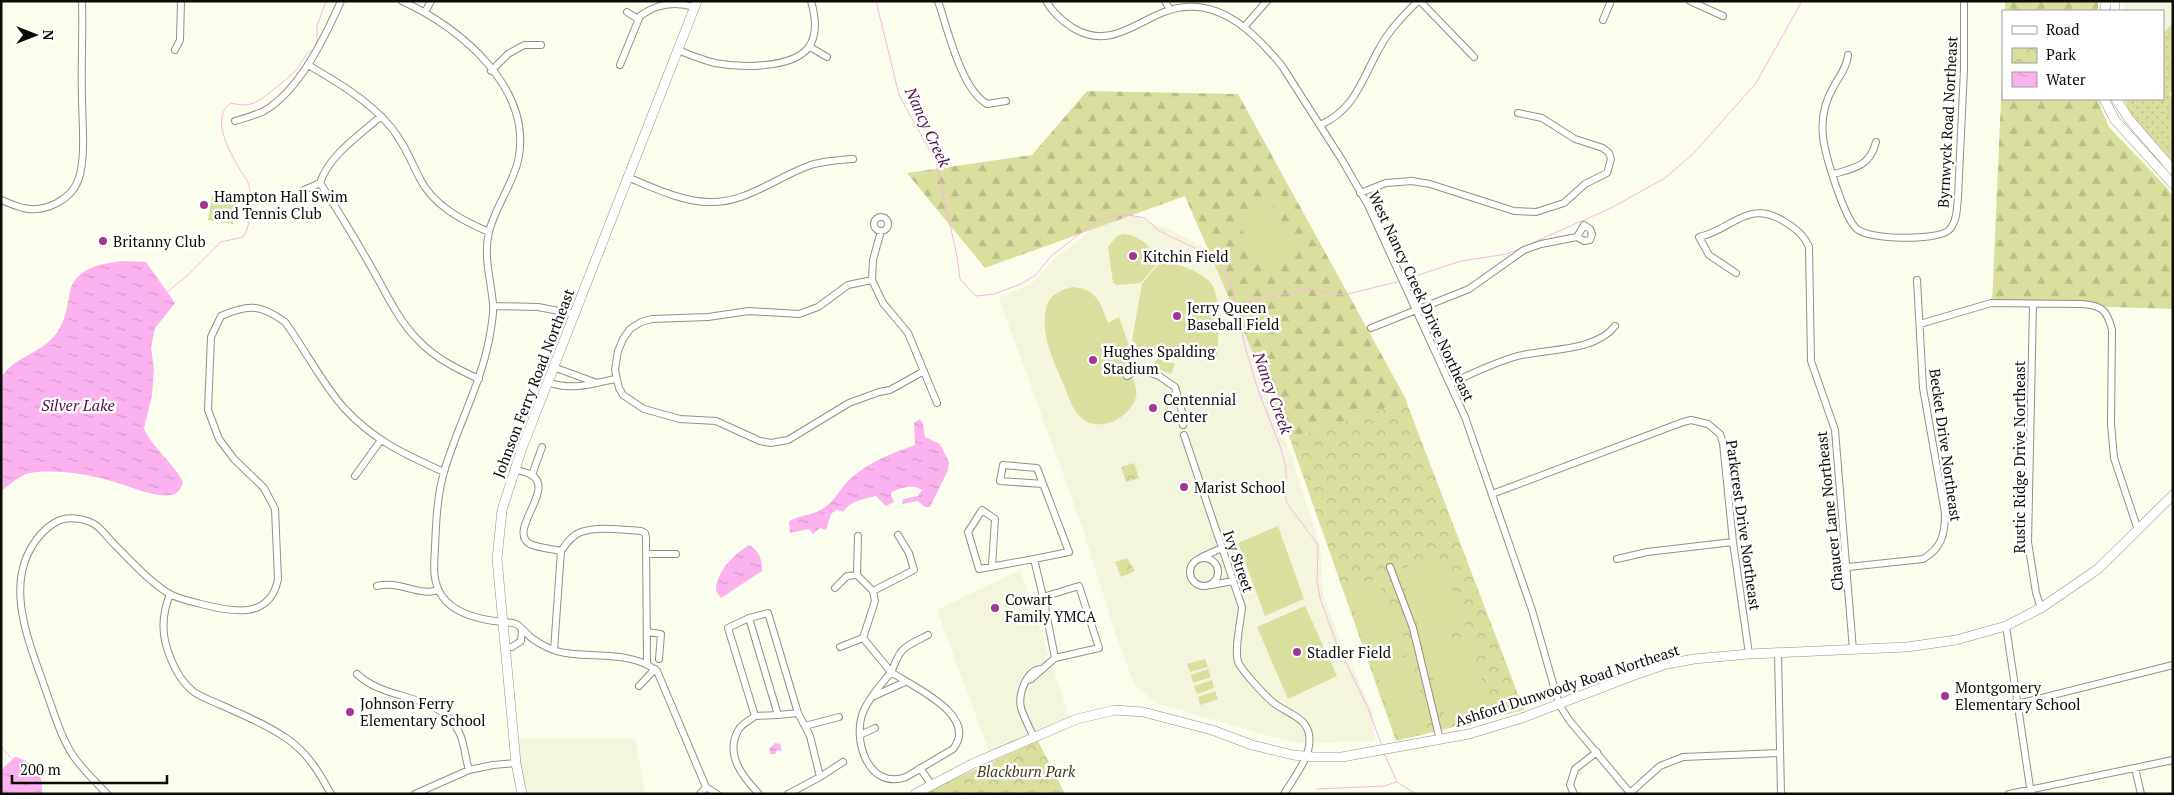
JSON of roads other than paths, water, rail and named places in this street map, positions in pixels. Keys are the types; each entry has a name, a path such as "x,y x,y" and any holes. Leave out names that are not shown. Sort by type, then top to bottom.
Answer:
{"main road":[{"name":"Johnson Ferry Road Northeast","path":"522,794 516,763 498,574 502,510 514,469 547,382 695,4"},
{"path":"2105,100 2115,120 2173,184"},
{"path":"2117,100 2128,119 2173,170"},
{"name":"Ashford Dunwoody Road Northeast","path":"915,794 931,784 1077,719 1115,710 1143,712 1212,730 1252,745 1305,757 1342,757 1405,747 1478,731 1559,704 1667,664 1694,658 1907,647 1956,640 2006,626 2041,608 2098,569 2173,495"}],"street":[{"path":"1,200 22,208 36,209 44,207 57,203 70,193 78,180 82,150 82,1"},
{"path":"174,50 180,40 181,1"},
{"path":"235,121 264,111 287,91 308,64 341,1"},
{"path":"402,1 425,12 453,31 479,53 500,79 509,97 520,141 514,174 489,232 488,268 493,306 489,339 479,378 444,472 438,504 435,544 435,578 438,590 448,603 460,611 515,624 534,640 554,650 563,653 633,659 647,663 655,669 706,787 715,792"},
{"path":"425,12 431,1"},
{"path":"678,50 716,63 761,65 795,59 810,47 816,25 811,1"},
{"path":"938,1 961,66 975,95 987,104 1006,101"},
{"name":"West Nancy Creek Drive Northeast","path":"1046,1 1052,11 1064,22 1080,32 1097,37 1125,32 1170,10 1185,7 1216,11 1232,17 1271,53 1282,66 1360,192 1382,232 1465,417 1541,637 1559,704 1631,793"},
{"path":"1165,1 1170,10"},
{"path":"1244,27 1267,1"},
{"path":"1320,126 1334,119 1346,108 1390,32 1419,1 1474,57"},
{"path":"1603,20 1611,1"},
{"path":"1690,1 1723,16"},
{"name":"Byrnwyck Road Northeast","path":"1848,55 1846,65 1830,94 1824,113 1823,138 1848,218 1857,230 1878,237 1935,236 1949,230 1956,217 1958,197 1964,69 1964,1"},
{"path":"620,65 638,19 645,12 662,5 695,4"},
{"path":"627,12 638,19"},
{"path":"492,71 508,54 524,45 541,45"},
{"path":"810,47 827,57"},
{"path":"308,64 340,84 381,116 403,144 426,188 456,216 489,232"},
{"path":"1360,192 1386,183 1412,181 1430,184 1514,211 1536,212 1564,203 1585,184 1607,173 1611,159 1609,153 1603,148 1575,139 1542,118 1518,113"},
{"path":"381,116 330,162 323,172 320,183 341,215 399,316 417,340 435,356 455,368 479,378"},
{"path":"1834,174 1850,170 1866,162 1876,142"},
{"path":"627,177 692,200 731,201 812,165 853,159"},
{"path":"302,191 320,183"},
{"name":"Chaucer Lane Northeast","path":"1736,273 1709,255 1699,237 1708,236 1724,225 1743,217 1760,213 1775,216 1806,239 1809,247 1811,360 1835,430 1848,566 1853,650"},
{"path":"881,232 873,260 872,280 883,302 908,333 937,403"},
{"path":"1371,328 1469,289 1524,250 1541,244 1576,237"},
{"path":"872,280 848,285 818,307 800,314 790,315 749,311 708,317 652,319 641,322 630,329 623,339 615,360 615,379 623,395 644,409 680,419 716,422 760,441 770,443 788,440 849,403 890,390 924,371"},
{"name":"Becket Drive Northeast","path":"1848,566 1923,559 1933,553 1945,532 1945,513 1923,388 1917,280"},
{"path":"1920,324 1991,304 2094,305 2104,311 2109,318 2112,330 2111,424 2114,458 2138,530"},
{"name":"Rustic Ridge Drive Northeast","path":"2033,304 2028,542 2036,593 2041,608"},
{"path":"493,306 538,308 574,314"},
{"path":"108,794 91,778 67,746 37,665 20,603 20,584 27,554 48,528 60,520 78,519 96,525 134,565 170,594 208,606 248,611 264,604 270,599 276,590 278,579 274,508 264,488 234,459 219,439 208,410 211,337 221,316 244,307 258,307 273,313 285,322 344,408 394,449 444,472"},
{"path":"1450,384 1514,358 1568,348 1598,340 1615,326"},
{"path":"553,367 597,383"},
{"path":"1128,376 1139,369 1159,376 1175,387 1184,419 1183,425"},
{"path":"547,382 570,388 615,379"},
{"name":"Parkcrest Drive Northeast","path":"1492,494 1683,422 1700,422 1715,429 1723,443 1733,542 1749,654"},
{"name":"Ivy Street","path":"1184,436 1242,607 1240,632 1236,648 1239,663 1275,704 1302,720 1308,732 1309,744 1305,757"},
{"path":"355,476 381,440"},
{"path":"532,475 542,447"},
{"path":"992,566 995,519 982,510 968,532 979,569 1069,552 1037,468 1003,465 1000,481 1043,484"},
{"path":"514,469 532,475 536,479 538,490 535,504 523,530 524,538 530,544 561,551"},
{"path":"554,650 561,551 570,539 580,532 610,529 645,532 647,663"},
{"path":"858,536 857,575 874,591 875,601 863,638"},
{"path":"874,591 914,570 909,554 898,536"},
{"path":"1616,559 1647,552 1733,542"},
{"path":"1222,548 1200,558 1190,568 1190,577 1200,586 1233,581"},
{"path":"646,554 676,554"},
{"path":"1200,558 1209,558 1218,569 1216,579 1210,585"},
{"path":"1034,559 1055,658"},
{"path":"1390,567 1413,628 1440,740"},
{"path":"834,588 847,576 857,575"},
{"path":"378,586 391,584 430,592 438,590"},
{"path":"1034,738 1021,708 1021,697 1028,676 1037,669 1042,669 1055,658 1099,648 1079,586 1042,597"},
{"path":"170,594 164,616 163,631 173,666 181,679 194,692 265,725 288,739 305,753 320,773 331,794"},
{"path":"754,716 728,628 749,618 768,613 798,713 810,736 820,777"},
{"path":"749,618 778,715"},
{"path":"2006,626 2030,792"},
{"path":"521,641 522,630"},
{"path":"647,632 661,634 659,659"},
{"path":"863,638 891,672 936,699 948,709 958,729 958,744 953,749 898,780 888,780 879,777 872,769 862,750 860,735 864,710 891,672 897,663 898,656 907,647 928,635"},
{"path":"840,647 863,638"},
{"path":"505,647 512,647 521,641 534,640"},
{"path":"1778,653 1781,794"},
{"path":"2017,704 2173,665"},
{"path":"639,686 655,669"},
{"path":"357,674 371,685 386,692 422,701 444,712 459,733 469,770"},
{"path":"874,696 905,682"},
{"path":"759,794 737,768 732,746 740,728 754,716 798,713"},
{"path":"805,726 839,717"},
{"path":"860,735 874,728"},
{"path":"1574,794 1570,785 1575,769 1597,752"},
{"path":"1631,793 1660,766 1683,757 1779,753"},
{"path":"1284,794 1305,757"},
{"path":"2008,794 2030,792 2173,760"},
{"path":"788,794 796,792 843,762"},
{"path":"415,794 469,770 493,764 516,763"},
{"path":"920,768 931,784"},
{"path":"2135,768 2142,794"},
{"path":"700,794 706,787"}],"water":[{"name":"Silver Lake","path":"124,261 146,262 175,303 155,328 151,347 154,369 152,395 144,429 179,475 183,482 180,489 173,494 157,495 91,476 40,472 26,474 1,491 1,376 13,364 42,347 56,334 64,318 73,283 78,276 84,271 100,265"},
{"path":"920,419 923,424 925,437 940,444 949,462 948,470 930,507 925,507 918,501 902,504 903,499 918,496 922,490 915,487 903,488 892,492 891,495 894,502 886,506 876,496 853,503 843,512 837,509 831,514 826,530 820,528 813,534 809,529 790,533 789,522 791,520 824,508 847,483 866,467 915,445 914,423"},
{"path":"749,545 755,549 759,556 762,563 762,571 721,598 716,591 722,570 732,558"},
{"path":"775,743 780,744 782,751 777,750 775,754 770,754 769,749"},
{"path":"15,757 28,762 36,770 41,780 42,794 1,794 1,770"}],"waterway":[{"path":"317,44 317,26 326,1"},
{"name":"Nancy Creek","path":"876,1 899,95 936,162 957,256 960,279 976,296 994,294 1021,284 1036,275 1050,257 1086,229 1099,221 1114,216 1129,215 1145,218 1159,231 1201,251 1218,262 1230,280 1246,350 1258,390 1280,446 1286,467 1286,502 1318,545 1317,581 1320,598 1336,642 1368,708 1382,746"},
{"path":"1409,278 1461,261 1507,254 1611,208 1665,178 1694,153 1756,83 1802,1"},
{"path":"167,292 188,275 221,242 243,237 248,226 251,205 249,185 231,153 223,134 222,117 225,109 231,103 248,105 263,97 294,72 306,55 314,49"},
{"path":"1238,304 1308,289 1343,295 1397,282"},
{"path":"1,747 12,759"},
{"name":"Nancy Creek","path":"1384,753 1397,782 1416,794"},
{"path":"1317,789 1385,786 1396,782"}],"place":[{"name":"Hampton Hall Swim and Tennis Club","path":"204,205"},
{"name":"Britanny Club","path":"103,241"},
{"name":"Kitchin Field","path":"1133,256"},
{"name":"Jerry Queen Baseball Field","path":"1177,316"},
{"name":"Hughes Spalding Stadium","path":"1093,360"},
{"name":"Centennial Center","path":"1153,408"},
{"name":"Marist School","path":"1184,487"},
{"name":"Cowart Family YMCA","path":"995,608"},
{"name":"Stadler Field","path":"1297,652"},
{"name":"Montgomery Elementary School","path":"1945,696"},
{"name":"Johnson Ferry Elementary School","path":"350,712"}],"park label":[{"name":"Blackburn Park","path":"1026,771"}]}
